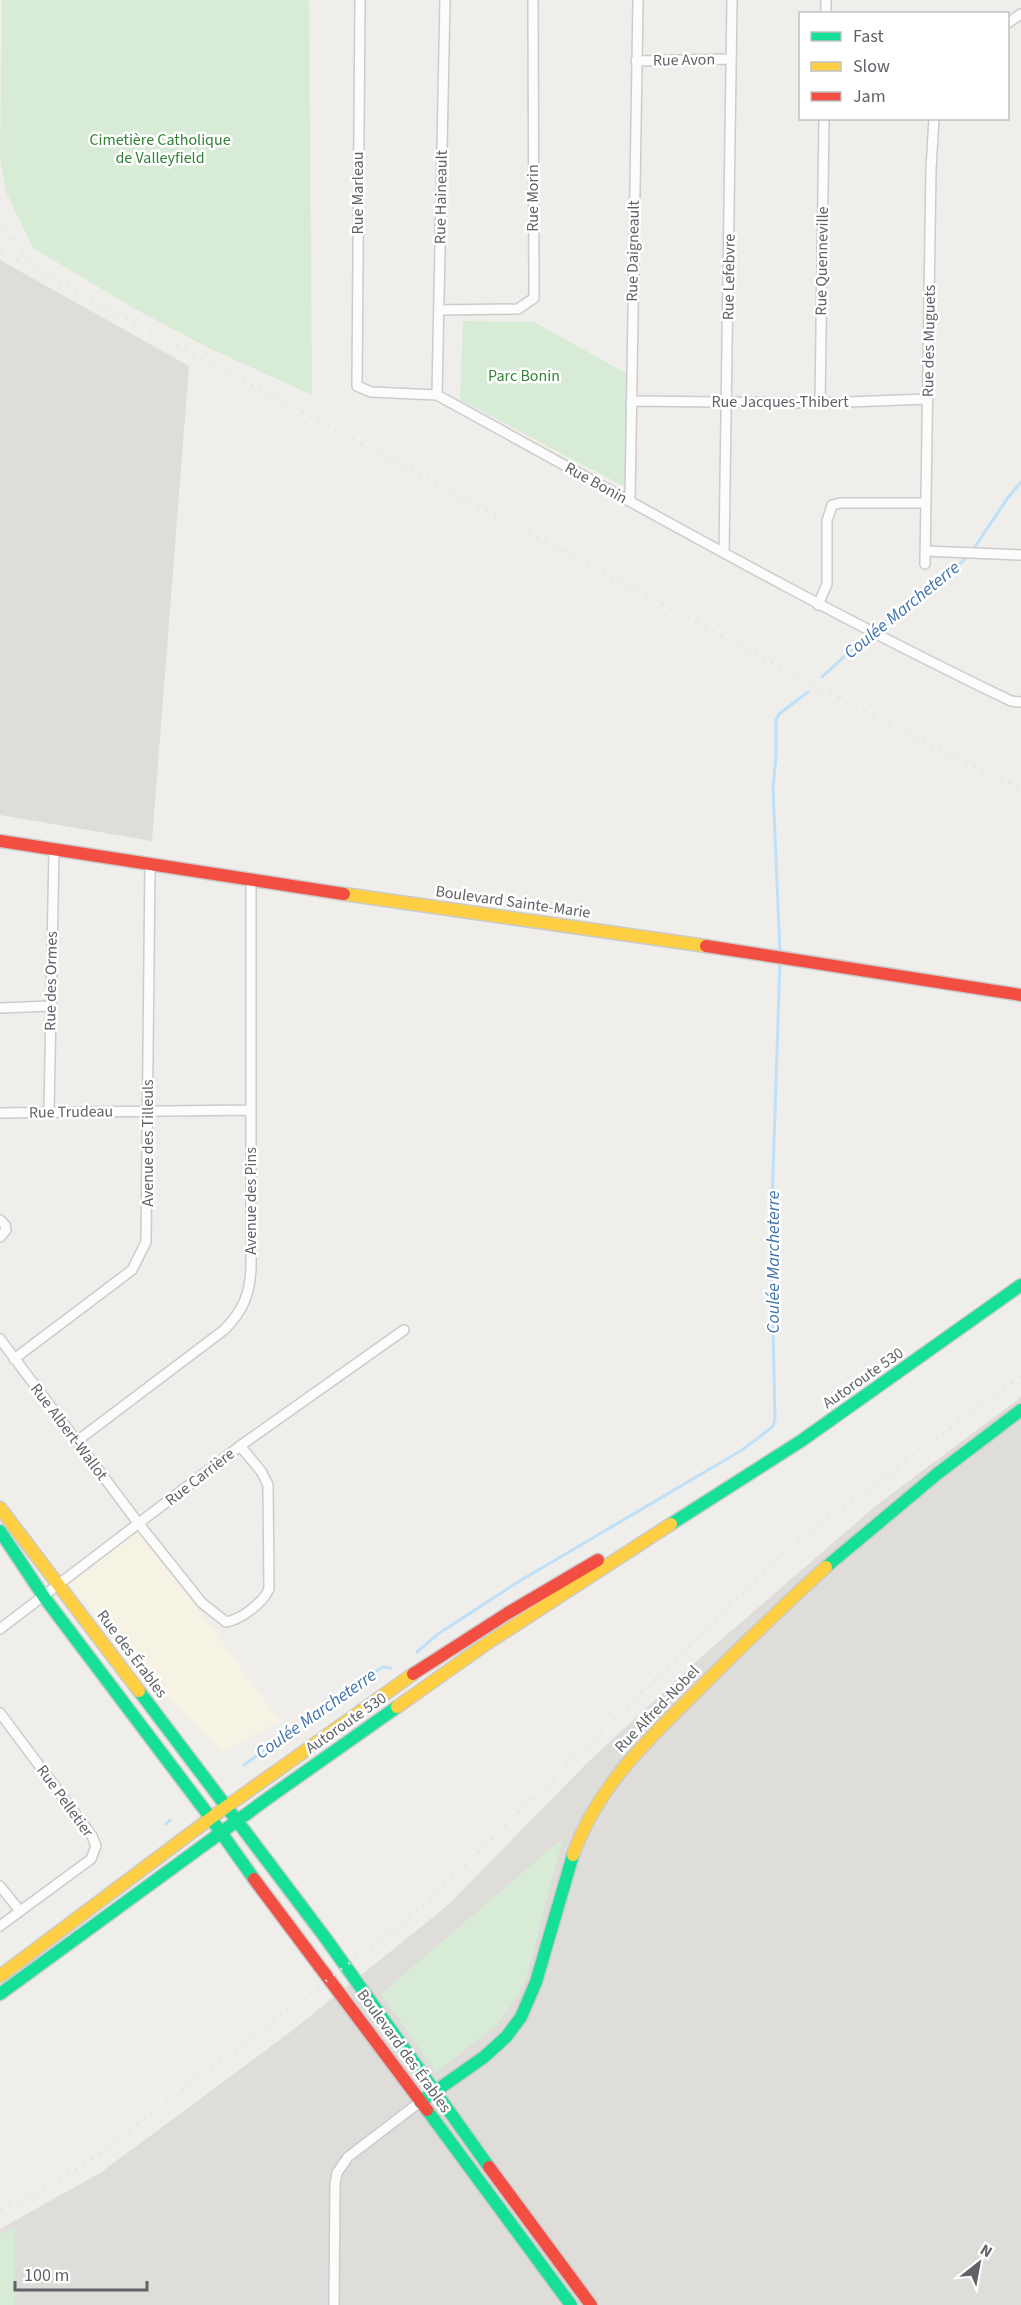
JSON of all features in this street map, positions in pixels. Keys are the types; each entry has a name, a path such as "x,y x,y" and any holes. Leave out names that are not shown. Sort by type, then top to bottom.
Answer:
{"main road":[{"name":"Boulevard Sainte-Marie","path":"0,842 1021,995"},
{"name":"Autoroute 530","path":"0,1994 237,1820 486,1644 873,1391 1021,1285"},
{"name":"Rue Alfred-Nobel","path":"420,2102 503,2040 517,2025 536,1981 573,1854 586,1822 616,1775 751,1636 866,1532 907,1497 1021,1410"},
{"name":"Autoroute 530","path":"0,1976 210,1817 344,1720 445,1652 560,1581 720,1493"},
{"name":"Rue des Érables","path":"0,1508 237,1820"},
{"path":"0,1531 44,1597 210,1817"},
{"name":"Boulevard des Érables","path":"210,1817 239,1860 571,2305"},
{"name":"Boulevard des Érables","path":"237,1820 347,1966 435,2092 591,2305"}],"street":[{"name":"Rue Marleau","path":"357,386 360,0"},
{"name":"Rue Haineault","path":"437,394 445,0"},
{"name":"Rue Morin","path":"439,310 518,309 534,298 533,0"},
{"name":"Rue Daigneault","path":"630,501 638,0"},
{"name":"Rue Lefebvre","path":"724,553 732,0"},
{"name":"Rue Avon","path":"636,61 731,60"},
{"name":"Rue Quenneville","path":"820,403 824,120"},
{"name":"Rue des Muguets","path":"925,564 934,120"},
{"name":"Rue Bonin","path":"357,386 371,392 437,394 822,607 908,652 1011,701 1021,702"},
{"name":"Rue Jacques-Thibert","path":"631,401 820,403 928,399"},
{"path":"822,607 827,584 827,521 832,505 840,503 926,503"},
{"path":"926,551 1021,555"},
{"name":"Rue des Ormes","path":"49,1112 54,850"},
{"name":"Avenue des Tilleuls","path":"14,1359 124,1276 138,1261 148,1234 150,864"},
{"name":"Avenue des Pins","path":"77,1442 224,1330 245,1303 249,1293 251,1268 250,880"},
{"path":"0,1008 51,1006"},
{"name":"Rue Trudeau","path":"0,1113 250,1110"},
{"path":"0,1220 6,1230 0,1237"},
{"name":"Rue Carrière","path":"0,1629 240,1446 404,1330"},
{"name":"Rue Albert-Wallot","path":"0,1339 139,1524 202,1603 226,1622 239,1618 262,1599 269,1589 268,1485 261,1471 240,1446"},
{"name":"Rue Pelletier","path":"0,1713 92,1836 96,1846 91,1859 0,1926"},
{"path":"0,1886 20,1911"},
{"path":"334,2305 335,2184 338,2173 348,2157 420,2102"}],"shaded area":[{"path":"0,260 189,366 152,841 0,815"},
{"path":"1021,1397 1021,2305 0,2305 0,2229 100,2173 289,2033 447,1906 587,1763 701,1657 878,1504"},
{"path":"138,1528 280,1721 222,1751 160,1690 69,1584"}],"green space":[{"name":"Cimetière Catholique de Valleyfield","path":"2,0 309,0 312,395 209,348 135,309 33,248 6,192 0,157"},
{"name":"Parc Bonin","path":"463,321 534,322 629,375 625,487 460,400"},
{"path":"563,1838 524,1986 497,2025 436,2072 381,1994"},
{"path":"15,2228 15,2305 0,2305 0,2234"}],"waterway":[{"name":"Coulée Marcheterre","path":"972,551 1021,482"},
{"name":"Coulée Marcheterre","path":"874,629 935,587 968,556"},
{"name":"Coulée Marcheterre","path":"822,677 869,634"},
{"name":"Coulée Marcheterre","path":"780,953 773,788 776,720 779,714 808,692"},
{"name":"Coulée Marcheterre","path":"417,1652 438,1634 518,1582 742,1450 773,1426 775,1419 771,1235 780,959"},
{"name":"Coulée Marcheterre","path":"244,1765 353,1686 383,1667 391,1668"},
{"name":"Coulée Marcheterre","path":"166,1824 170,1820"}],"railway":[{"path":"0,222 16,247 34,263"},
{"path":"0,251 801,678 944,752 1021,788"},
{"path":"0,2210 34,2194 89,2161 410,1917 779,1558 826,1520 1021,1376"}],"traffic: fast":[{"path":"671,1524 801,1441 1021,1285"},
{"path":"826,1567 937,1474 1021,1410"},
{"path":"0,1531 44,1597 254,1879"},
{"path":"139,1691 324,1936 489,2167"},
{"path":"0,1994 397,1707"},
{"path":"420,2102 484,2057 506,2037 521,2017 536,1982 573,1855"},
{"path":"427,2110 571,2305"}],"traffic: slow":[{"path":"344,894 706,946"},
{"path":"0,1508 139,1691"},
{"path":"397,1707 486,1644 671,1524"},
{"path":"573,1855 597,1806 628,1762 734,1654 826,1567"},
{"path":"0,1976 219,1812 413,1674"}],"traffic: jam":[{"path":"0,841 344,894"},
{"path":"706,946 1021,995"},
{"path":"413,1674 508,1613 598,1560"},
{"path":"254,1879 427,2110"},
{"path":"489,2167 591,2305"}]}
